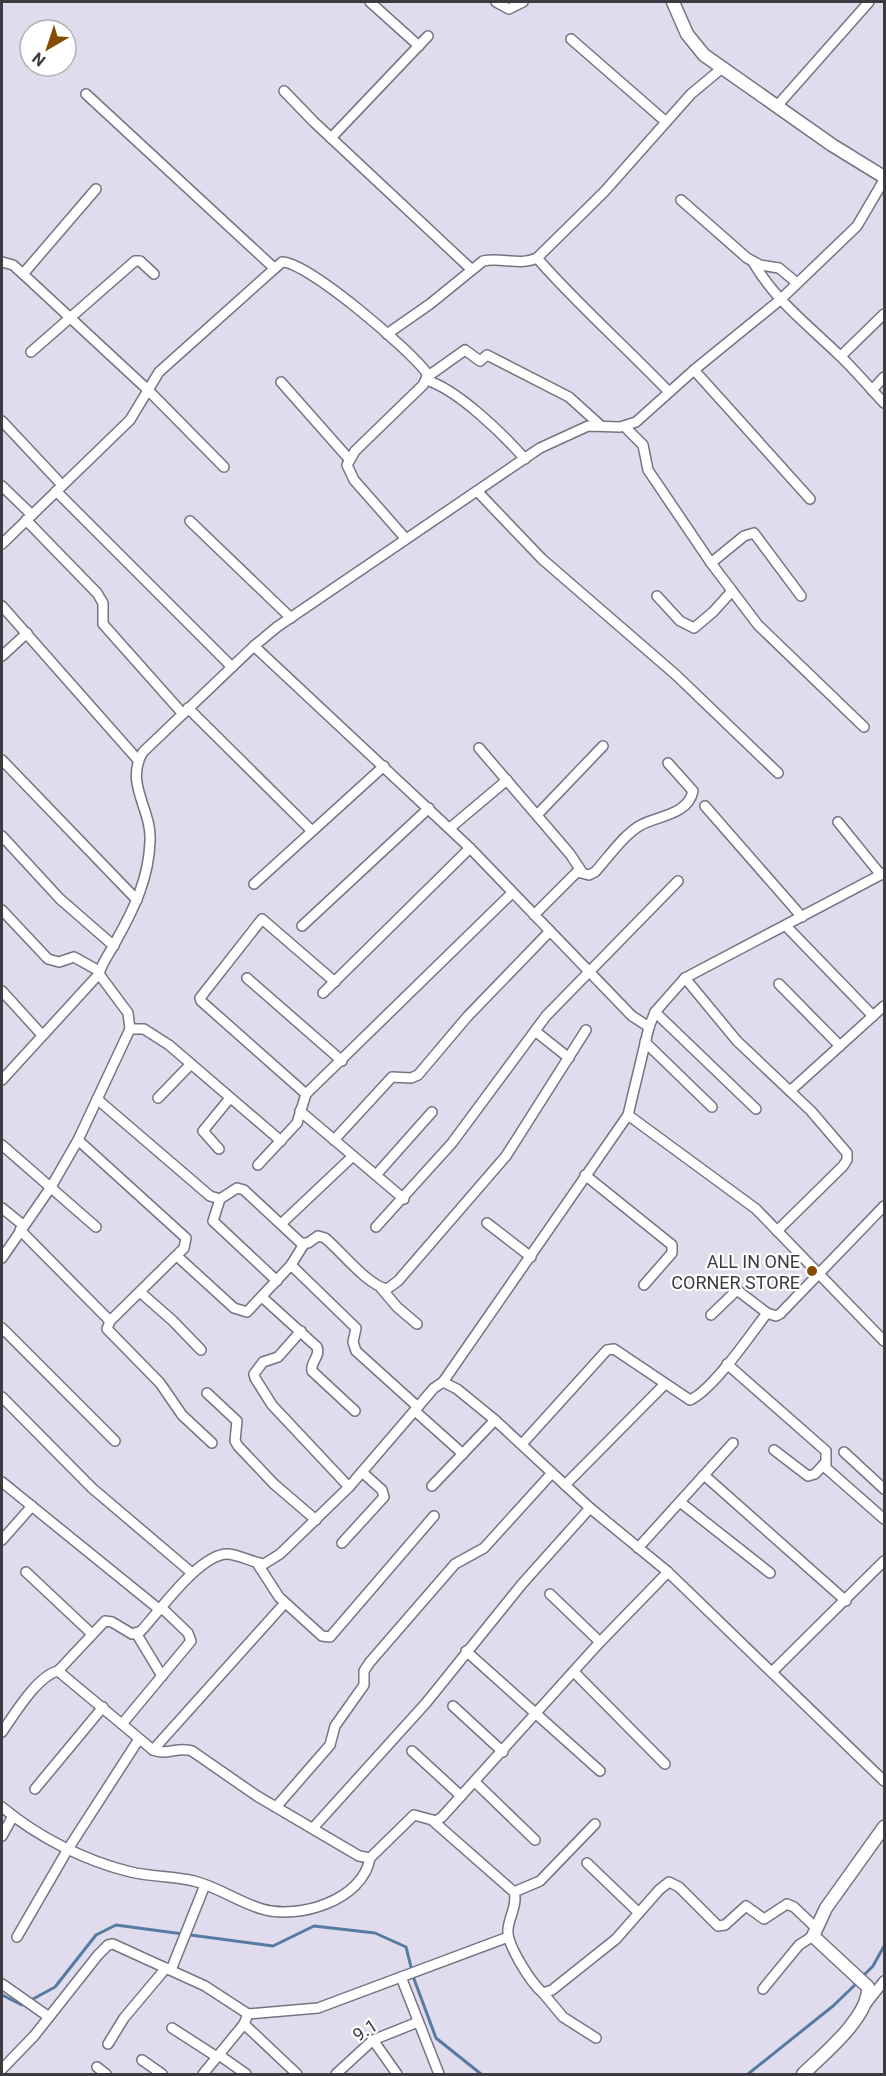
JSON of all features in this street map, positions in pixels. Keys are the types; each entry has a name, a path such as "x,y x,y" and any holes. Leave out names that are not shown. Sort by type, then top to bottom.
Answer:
{"main road":[{"path":"673,2 687,34 704,55 832,146 885,179"},
{"path":"803,2074 865,2006 868,1988 814,1932 853,1868 885,1827"}],"street":[{"path":"370,2 419,46"},
{"path":"496,2 509,9 523,2"},
{"path":"777,106 869,2"},
{"path":"331,138 428,36"},
{"path":"571,39 665,121"},
{"path":"387,334 430,304 483,261 493,259 523,262 537,258 604,192 665,121 721,69"},
{"path":"284,91 471,269"},
{"path":"86,94 273,267"},
{"path":"2,1080 99,972 137,900 147,873 151,839 135,779 138,760 151,743 254,646 405,539 525,459 571,432 600,424 625,427 636,422 694,370 780,300 857,226 885,179"},
{"path":"23,274 96,189"},
{"path":"681,200 753,262 765,283 780,300 841,356 885,403"},
{"path":"537,258 571,297 610,331 669,392"},
{"path":"2,261 13,265 23,274 148,390 224,467"},
{"path":"31,352 135,261 140,261 154,274"},
{"path":"2,544 130,420 159,372 233,307 273,267 286,262 309,273 387,334 422,366 427,378 440,384 507,438 525,459"},
{"path":"753,262 784,271 797,283"},
{"path":"841,356 884,314"},
{"path":"405,539 354,480 348,470 349,459 427,378 465,350 480,362 487,355 569,397 600,424"},
{"path":"694,370 810,499"},
{"path":"872,390 885,377"},
{"path":"281,382 349,459"},
{"path":"2,421 59,488 232,667"},
{"path":"625,427 643,445 648,470 732,591 776,644 864,727"},
{"path":"2,486 97,593 103,603 103,624 186,711 311,830"},
{"path":"477,491 542,559 676,675 778,773"},
{"path":"190,521 291,618"},
{"path":"2,528 9,536"},
{"path":"711,563 744,536 754,533 801,596"},
{"path":"657,596 680,621 694,628 732,591"},
{"path":"2,606 138,760"},
{"path":"2,657 27,633"},
{"path":"254,646 450,828 632,1016 649,1027"},
{"path":"537,815 603,746"},
{"path":"479,748 570,854 582,872 590,875 640,825 665,818 690,798 693,791 668,763"},
{"path":"2,760 137,900"},
{"path":"254,884 384,766"},
{"path":"450,828 507,780"},
{"path":"705,807 802,917"},
{"path":"302,926 429,808"},
{"path":"136,1634 208,1560 226,1554 264,1564 280,1554 349,1487 416,1409 443,1382 628,1115 645,1042 655,1012 685,978 883,874 838,822"},
{"path":"2,836 74,913 114,946"},
{"path":"323,993 470,848"},
{"path":"534,915 570,877 582,872"},
{"path":"376,1227 404,1199 464,1128 534,1031 678,881"},
{"path":"258,1165 297,1123 306,1094 512,893"},
{"path":"2,910 48,959 59,962 74,957 99,972 128,1013 130,1029 78,1140 51,1187 2,1257"},
{"path":"306,1094 200,998 262,920 335,982"},
{"path":"786,926 873,1016"},
{"path":"334,1140 385,1082 392,1077 411,1078 418,1075 467,1017 550,931"},
{"path":"248,978 342,1061"},
{"path":"685,978 738,1041 790,1091 844,1149 848,1157 843,1166 777,1231"},
{"path":"779,984 840,1046"},
{"path":"2,991 42,1035"},
{"path":"790,1091 885,1006"},
{"path":"655,1012 756,1109"},
{"path":"130,1029 144,1029 153,1033 280,1141"},
{"path":"381,1288 392,1287 494,1172 585,1030"},
{"path":"534,1031 568,1058"},
{"path":"645,1042 712,1107"},
{"path":"158,1098 191,1064"},
{"path":"219,1149 203,1131 230,1098"},
{"path":"97,1099 203,1191 220,1199"},
{"path":"300,1111 404,1199"},
{"path":"376,1175 432,1112"},
{"path":"628,1115 756,1209 885,1341"},
{"path":"78,1140 184,1235 187,1242 177,1256 110,1322 109,1332 160,1383 175,1408 212,1443"},
{"path":"2,1145 96,1227"},
{"path":"281,1224 353,1156"},
{"path":"585,1175 672,1245 672,1253 644,1286"},
{"path":"277,1281 213,1221 220,1199 241,1188 304,1244"},
{"path":"711,1315 737,1290 767,1313 776,1317 885,1206"},
{"path":"2,1208 110,1322"},
{"path":"487,1223 531,1257"},
{"path":"177,1256 241,1312 251,1309 291,1265 304,1244 318,1236 325,1238 417,1324"},
{"path":"291,1265 356,1328 353,1342 356,1351 463,1454"},
{"path":"140,1292 174,1321 201,1350"},
{"path":"262,1297 301,1331 318,1350 312,1371 355,1411"},
{"path":"522,1444 594,1363 610,1349 685,1399 694,1399 727,1364 767,1313"},
{"path":"2,1328 115,1441"},
{"path":"301,1331 278,1357 258,1366 254,1374 255,1378 272,1405 349,1487"},
{"path":"727,1364 828,1455 825,1463 814,1474 808,1476 774,1450"},
{"path":"443,1382 457,1389 495,1420 590,1508 668,1572 885,1780"},
{"path":"565,1485 664,1385"},
{"path":"207,1393 237,1421 235,1441 238,1446 274,1484 316,1520"},
{"path":"2,1397 92,1488 192,1574"},
{"path":"432,1486 495,1420"},
{"path":"638,1548 732,1443"},
{"path":"843,1452 885,1489"},
{"path":"825,1463 829,1471 885,1519"},
{"path":"342,1544 384,1497 382,1490 362,1472"},
{"path":"276,1806 330,1744 335,1726 364,1685 364,1671 370,1662 455,1564 484,1548 552,1473"},
{"path":"704,1475 846,1601"},
{"path":"2,1482 188,1633 191,1641 122,1724"},
{"path":"680,1502 770,1573"},
{"path":"2,1540 32,1506"},
{"path":"313,1828 426,1702 466,1651 590,1508"},
{"path":"256,1563 285,1603 322,1636 330,1636 434,1516"},
{"path":"773,1671 885,1561"},
{"path":"26,1572 92,1634"},
{"path":"432,1820 442,1817 600,1642 668,1572"},
{"path":"550,1594 600,1642"},
{"path":"153,1750 285,1603"},
{"path":"2,1732 32,1692 51,1673 58,1671 92,1634 109,1620 127,1632 136,1634 162,1676"},
{"path":"466,1651 600,1771"},
{"path":"58,1671 153,1750 162,1753 180,1749 192,1751 276,1806 359,1856 370,1858"},
{"path":"574,1671 665,1764"},
{"path":"453,1706 503,1752"},
{"path":"35,1789 103,1707"},
{"path":"17,1937 68,1849 139,1739"},
{"path":"412,1751 461,1796"},
{"path":"475,1782 535,1840"},
{"path":"2,1807 68,1849 133,1872 205,1885 261,1909 298,1910 317,1906 348,1892 365,1874 370,1858 409,1818 418,1815 432,1820 514,1892 515,1903 508,1937 525,1970 563,2017 596,2038"},
{"path":"2,1836 13,1816"},
{"path":"514,1892 540,1881 595,1824"},
{"path":"587,1863 639,1913"},
{"path":"543,1993 552,1990 596,1957 662,1887 672,1882 718,1926 725,1925 746,1906 764,1919 787,1904 801,1912 814,1932 799,1945 763,1989"},
{"path":"108,2044 124,2018 168,1969 189,1927 205,1885"},
{"path":"3,2064 23,2049 87,1966 108,1945 126,1948 225,1997 248,2014 318,2008 508,1937"},
{"path":"402,1976 440,2074"},
{"path":"865,2006 885,1981"},
{"path":"2,1984 49,2017"},
{"path":"203,2074 244,2024 248,2014"},
{"name":"9.1","path":"336,2074 373,2040 418,2022"},
{"path":"244,2024 297,2074"},
{"path":"172,2028 246,2074"},
{"path":"373,2040 397,2074"},
{"path":"142,2060 162,2074"},
{"path":"97,2067 106,2074"}],"waterway":[{"path":"2,1995 22,2005 55,1987 96,1935 116,1925 273,1946 314,1926 375,1933 406,1947 414,1979 436,2038 481,2074"},
{"path":"861,1978 873,1966 884,1946"},
{"path":"748,2074 833,2006 857,1983"}],"place":[{"name":"ALL IN ONE CORNER STORE","path":"812,1271"}]}
